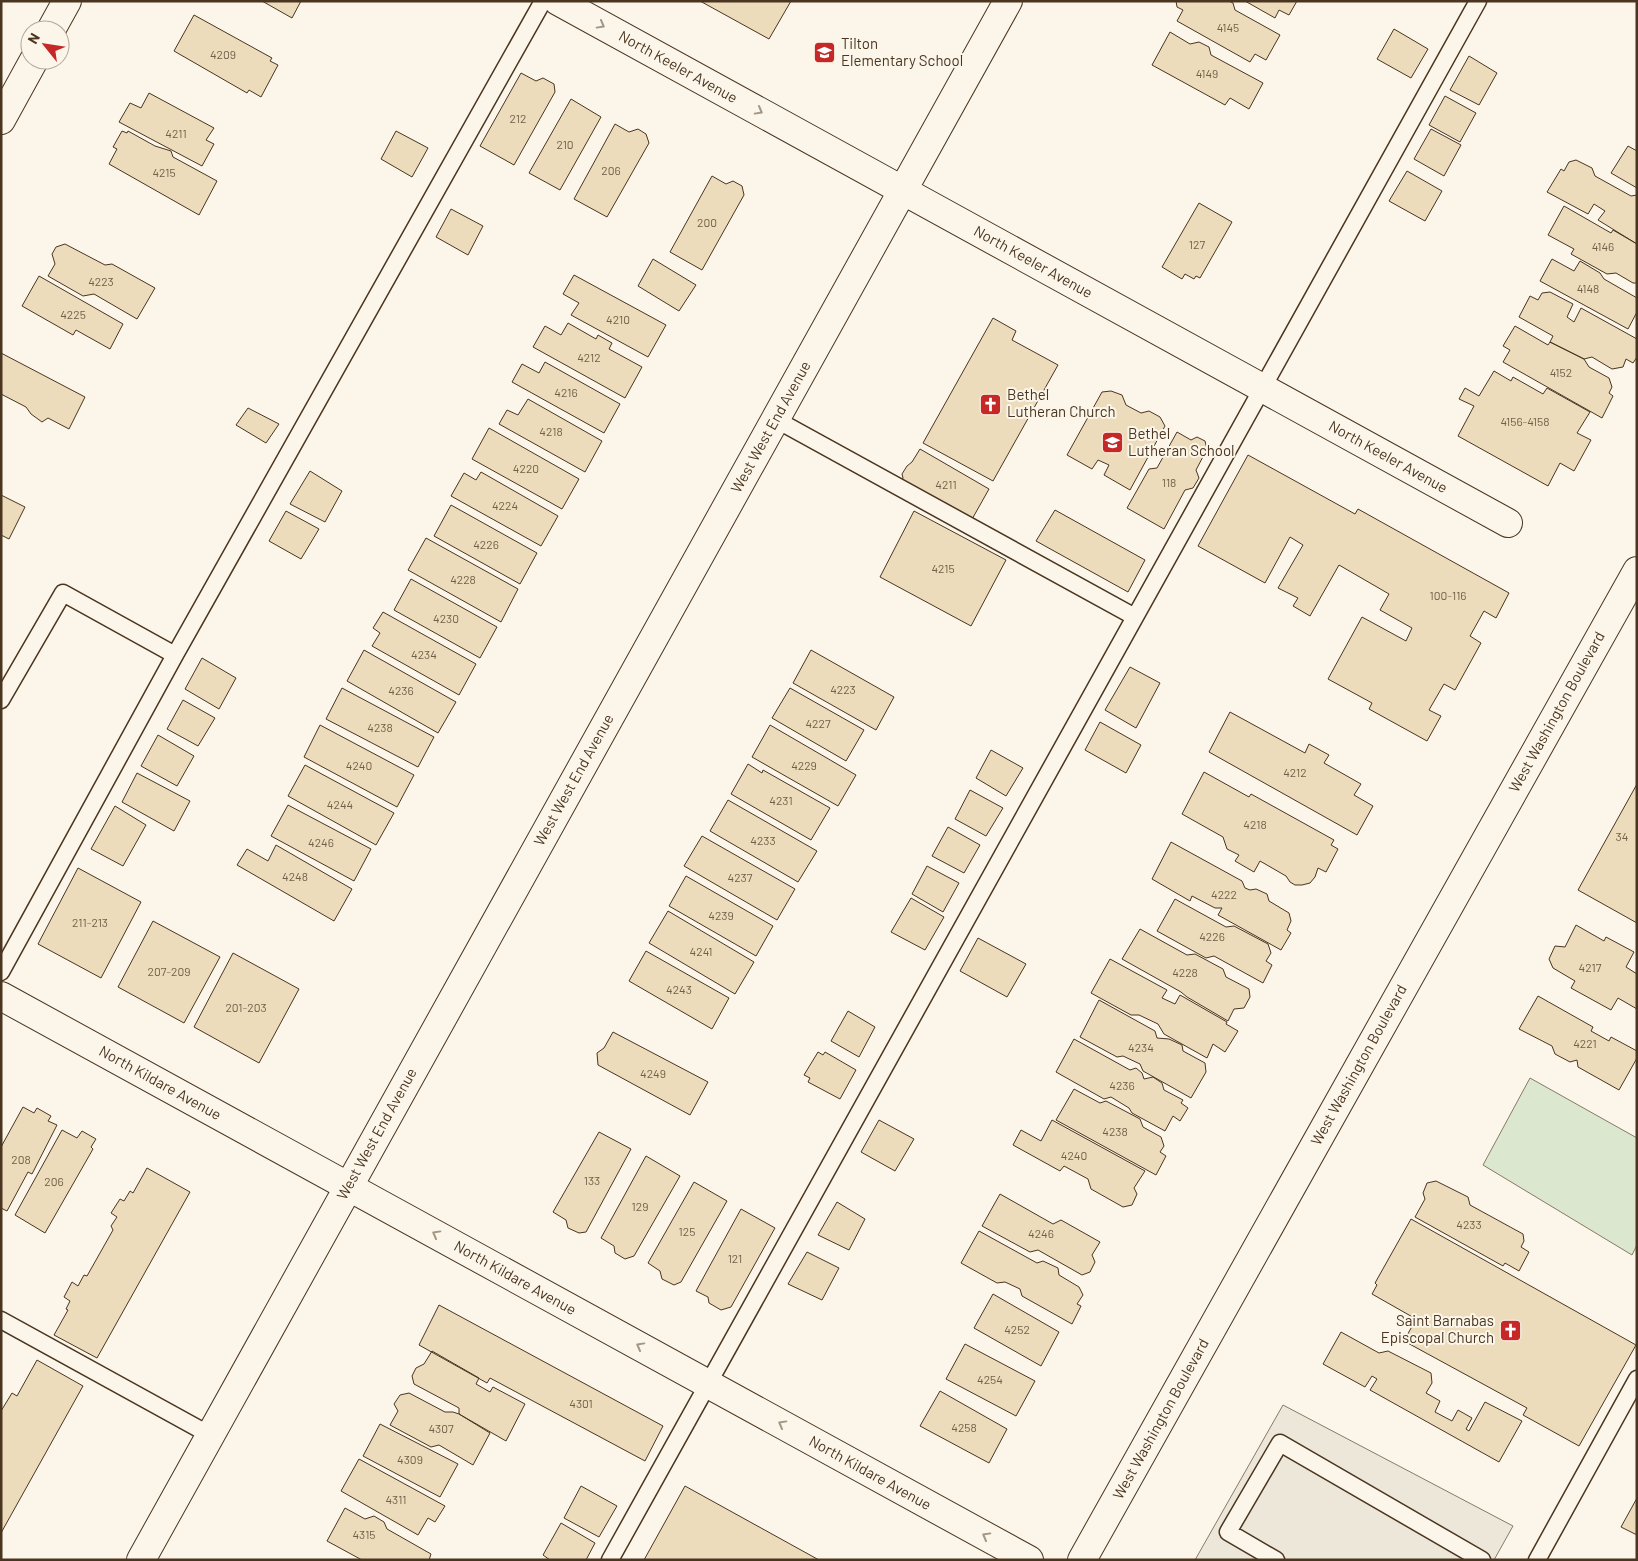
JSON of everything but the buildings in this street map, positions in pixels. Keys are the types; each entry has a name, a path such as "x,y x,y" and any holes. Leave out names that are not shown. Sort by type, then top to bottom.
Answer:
{"street":[{"path":"57,20 67,1"},
{"name":"North Keeler Avenue","path":"558,1 1508,523"},
{"name":"West West End Avenue","path":"141,1560 1008,1"},
{"path":"1,120 28,70"},
{"name":"West Washington Boulevard","path":"1082,1560 1634,585"},
{"name":"North Kildare Avenue","path":"1,996 1029,1560"}],"lane":[{"path":"1,972 176,654 543,1"},
{"path":"610,1560 1478,1"},
{"path":"776,419 1135,617"},
{"path":"1,700 62,593 176,654"},
{"path":"1,1320 210,1435"},
{"path":"1537,1560 1637,1379"},
{"path":"1276,1560 1249,1553 1228,1532 1280,1442 1482,1560"}],"green space":[{"path":"1530,1078 1637,1138 1637,1245 1632,1255 1483,1165"}],"shaded area":[{"path":"1283,1405 1513,1526 1494,1560 1195,1560"}],"place":[{"name":"Tilton Elementary School","path":"825,53"},
{"name":"Bethel Lutheran Church","path":"991,404"},
{"name":"Bethel Lutheran School","path":"1112,443"},
{"name":"Saint Barnabas Episcopal Church","path":"1510,1330"}]}
